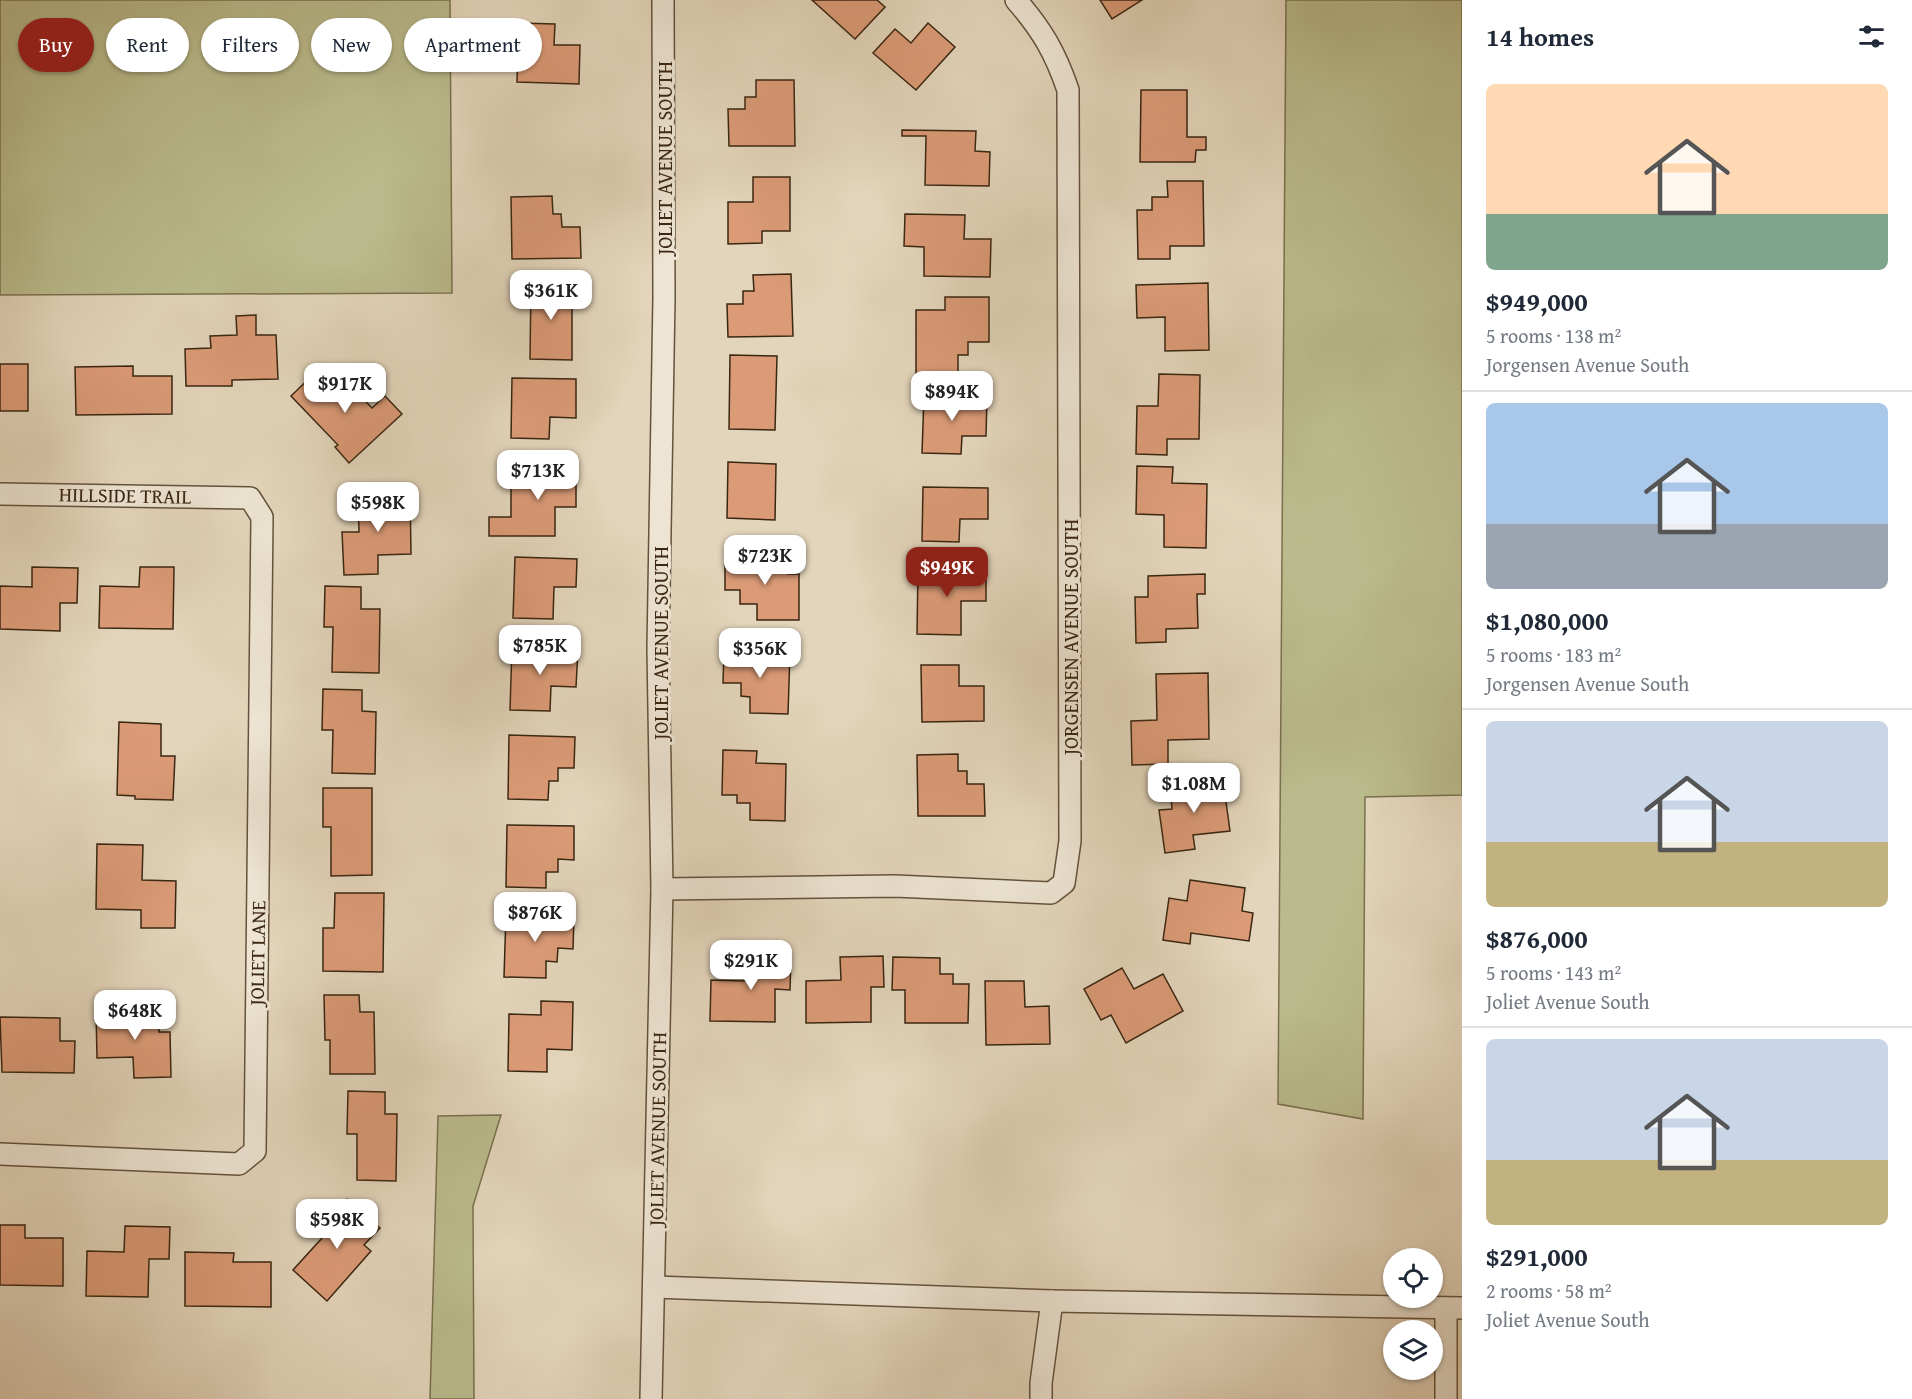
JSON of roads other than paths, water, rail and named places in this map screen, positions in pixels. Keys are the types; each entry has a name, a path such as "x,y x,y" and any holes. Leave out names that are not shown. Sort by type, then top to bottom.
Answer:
{"street":[{"name":"JOLIET AVENUE SOUTH","path":"651,1399 662,889 658,649 664,297 663,0"},
{"name":"JORGENSEN AVENUE SOUTH","path":"662,889 895,886 1051,893 1064,883 1070,841 1068,90 1057,57 1041,29 1016,0"},
{"name":"HILLSIDE TRAIL","path":"0,494 250,498"},
{"name":"JOLIET LANE","path":"0,1154 239,1164 255,1151 262,517 250,498"},
{"path":"654,1287 1052,1301 1454,1308 1446,1399"},
{"path":"1041,1399 1052,1301"}]}
